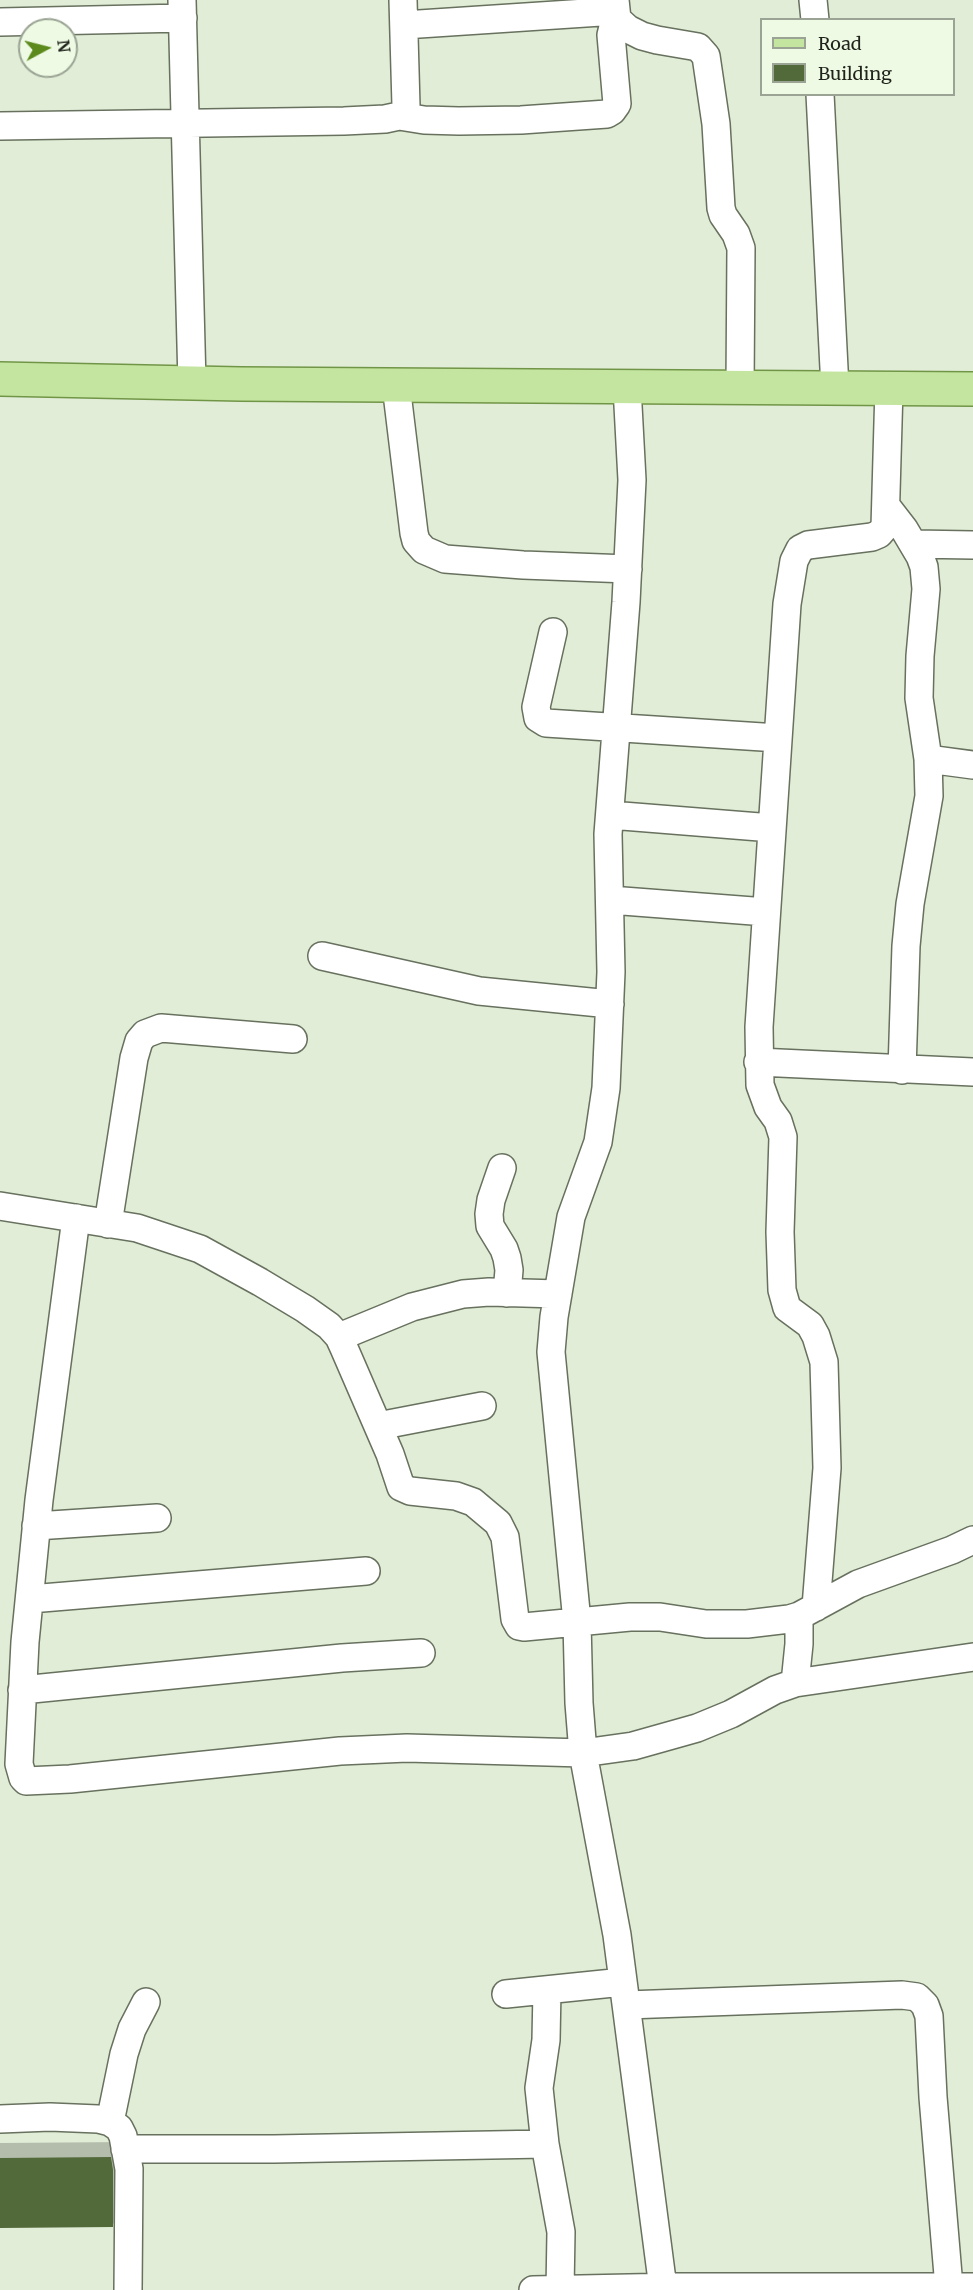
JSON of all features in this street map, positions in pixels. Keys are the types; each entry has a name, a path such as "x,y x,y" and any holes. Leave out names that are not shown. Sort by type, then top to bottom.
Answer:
{"main road":[{"path":"0,379 192,383 973,389"}],"street":[{"path":"813,0 815,18"},
{"path":"0,22 182,9 187,123 192,383"},
{"path":"399,116 406,112 404,12 617,11 642,36 698,47 706,56 716,124 721,208 741,248 740,387"},
{"path":"0,126 355,120 399,116 459,122 607,114 616,104 611,35 617,11"},
{"path":"820,96 835,388"},
{"path":"396,385 414,533 416,541 424,550 445,559 627,569"},
{"path":"627,387 632,480 608,834 611,972 606,1088 598,1142 571,1218 551,1352 568,1509 577,1622 582,1753 617,1935 663,2288"},
{"path":"795,1683 827,1468 824,1362 810,1325 787,1308 782,1290 780,1221 783,1137 778,1121 762,1093 758,1077 766,912 787,604 794,561 800,549 808,545 862,539 879,534 885,527 889,388"},
{"path":"887,507 914,544 926,578 919,698 928,759 929,796 909,904 902,1070"},
{"path":"914,544 973,545"},
{"path":"553,632 537,701 538,718 546,723 778,738"},
{"path":"928,759 973,765"},
{"path":"610,815 772,828"},
{"path":"610,900 766,912"},
{"path":"322,956 479,991 610,1004"},
{"path":"108,1224 134,1058 139,1041 145,1034 161,1028 293,1039"},
{"path":"758,1062 973,1072"},
{"path":"502,1168 491,1200 489,1214 490,1226 507,1258 509,1270 507,1293"},
{"path":"0,1206 137,1228 200,1249 305,1309 329,1326 339,1337 378,1426 401,1487 410,1491 465,1499 498,1523 506,1537 515,1619 519,1626 660,1617 705,1624 747,1624 807,1612 858,1584 952,1551 973,1540"},
{"path":"76,1218 36,1526 22,1690 19,1768 23,1778 30,1782 362,1750 428,1748 582,1753 633,1746 697,1728 731,1714 775,1690 795,1683 973,1657"},
{"path":"339,1337 440,1298 463,1294 558,1294"},
{"path":"378,1426 482,1406"},
{"path":"36,1526 157,1518"},
{"path":"30,1599 366,1571"},
{"path":"22,1690 342,1658 421,1653"},
{"path":"547,1990 546,2040 539,2082 545,2144 561,2232 560,2290"},
{"path":"506,1994 547,1990 917,1997 925,2005 929,2016 933,2097 961,2287 533,2290"},
{"path":"111,2122 124,2054 132,2029 146,2002"},
{"path":"0,2119 50,2117 98,2119 111,2122 119,2128 129,2169 128,2290"},
{"path":"125,2149 286,2149 545,2144"}],"building":[{"path":"111,2157 113,2227 0,2228 0,2158"}]}
